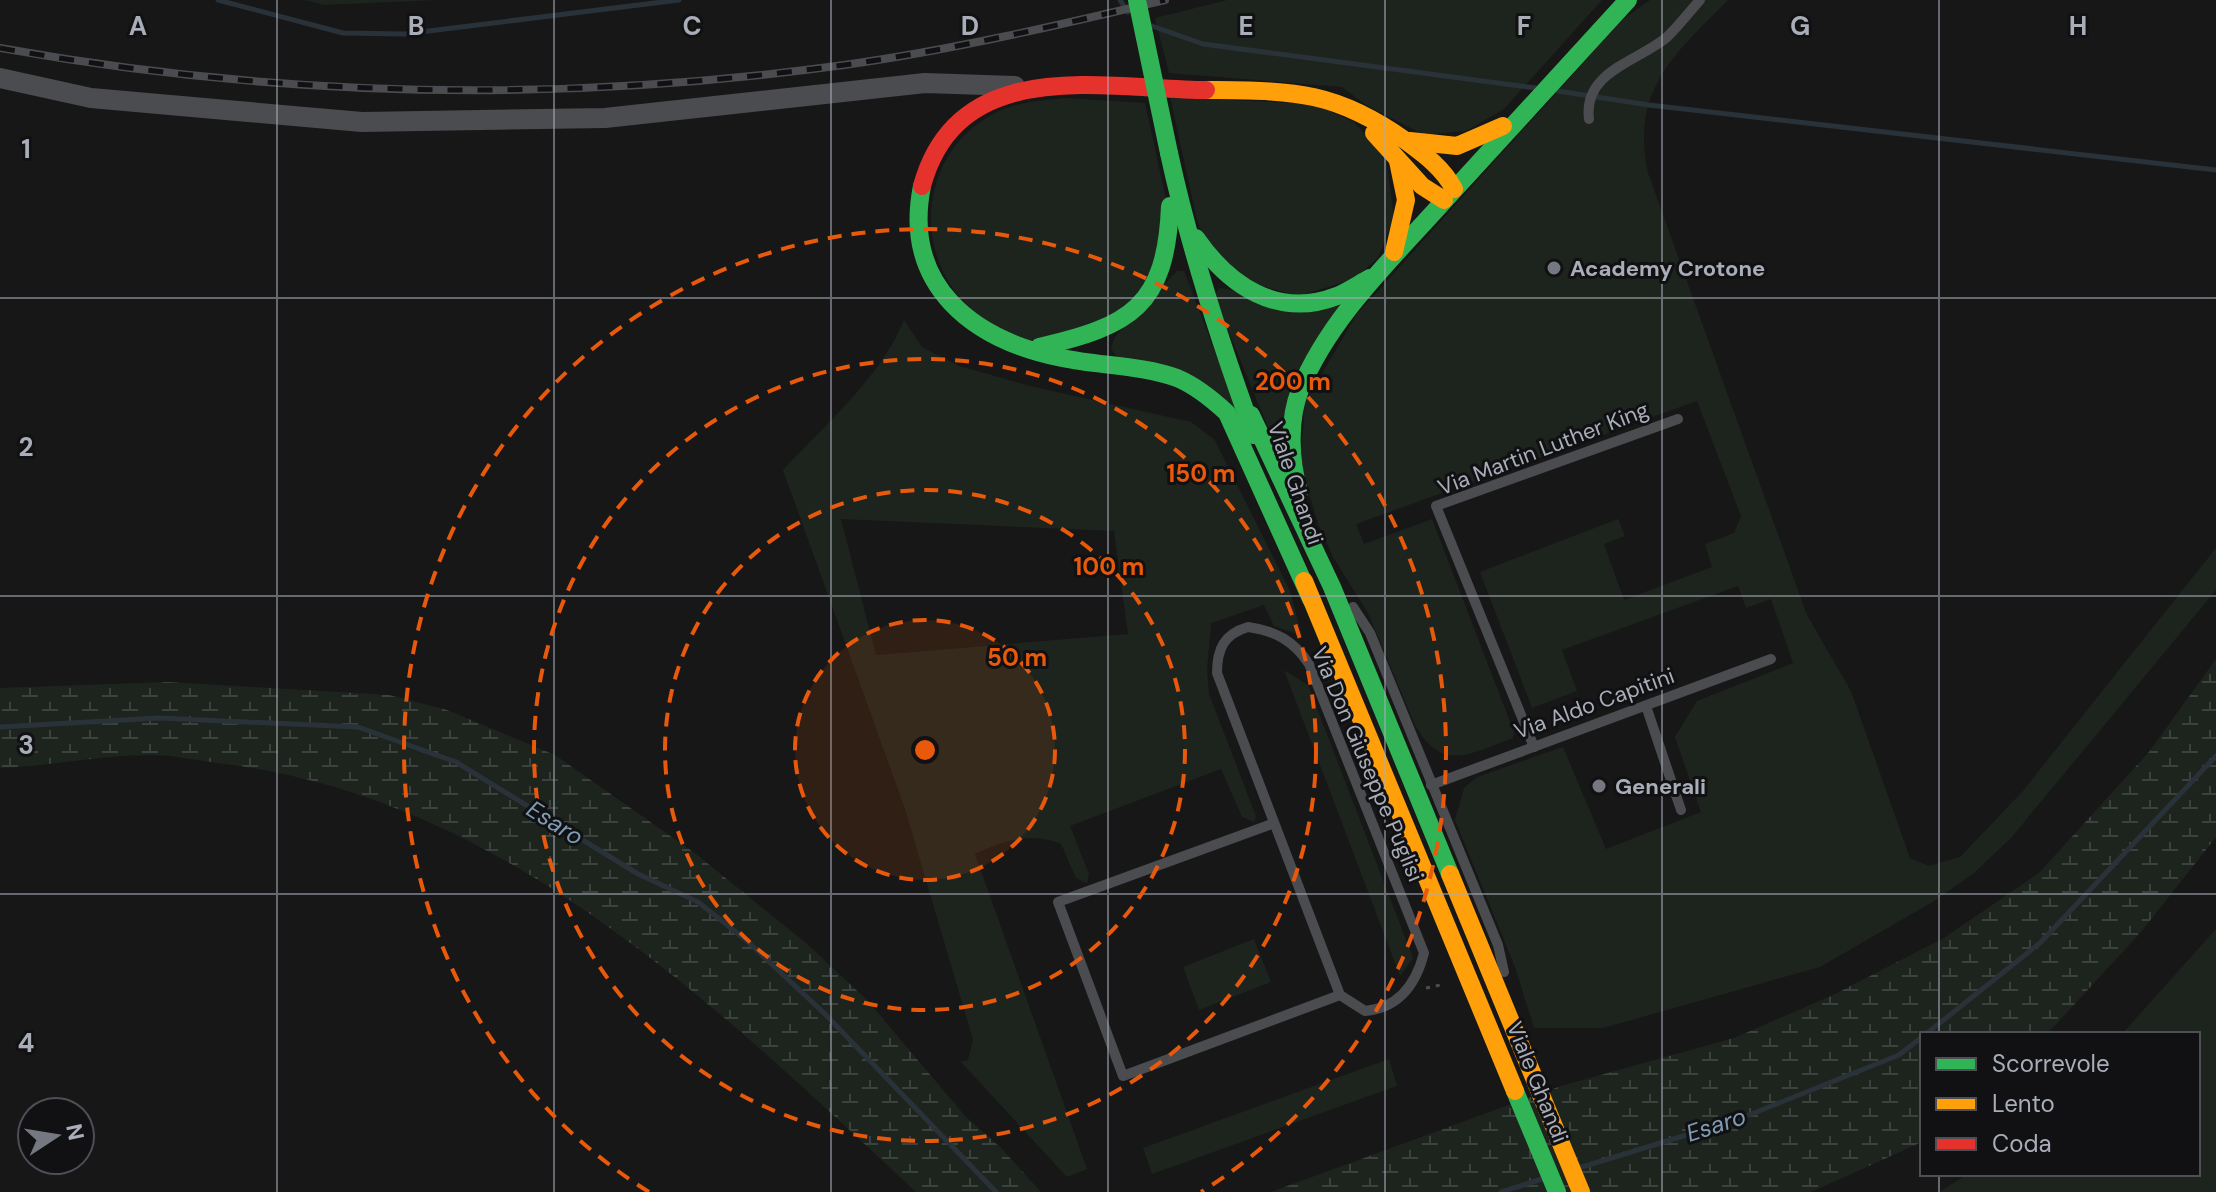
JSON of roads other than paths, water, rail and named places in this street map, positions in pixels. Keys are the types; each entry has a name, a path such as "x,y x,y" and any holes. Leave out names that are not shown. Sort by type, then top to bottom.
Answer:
{"street":[{"path":"1137,0 1192,254 1236,381"},
{"path":"1332,587 1294,474 1293,420 1311,364 1391,259 1628,0"},
{"path":"0,78 91,98 362,122 605,118 925,83 1308,95 1335,100 1352,109 1444,169 1449,195"},
{"path":"1037,87 1000,96 964,116 951,130 925,171 918,232 933,278 961,317 999,341 1053,356 1148,371 1181,380 1204,392 1227,413 1311,599"},
{"path":"1352,109 1422,186 1449,195"},
{"path":"1398,137 1414,143 1457,146 1473,142 1522,116"},
{"path":"1169,153 1196,238 1212,264 1242,290 1279,303 1310,302 1337,296 1378,274"},
{"path":"1031,349 1084,339 1109,328 1134,310 1152,291 1163,272 1169,239 1169,153"},
{"path":"1391,259 1406,200 1405,184 1396,156"},
{"name":"Viale Ghandi","path":"1236,381 1332,587 1581,1192"},
{"name":"Viale Ghandi","path":"1236,381 1311,599 1557,1192"}],"lane":[{"path":"1589,119 1588,106 1598,81 1667,37 1700,0"},
{"name":"Via Martin Luther King","path":"1534,747 1436,506 1678,419"},
{"path":"1332,587 1348,599 1370,633 1498,945 1522,1044"},
{"path":"1311,599 1317,645 1335,688"},
{"name":"Via Don Giuseppe Puglisi","path":"1248,627 1281,636 1298,646 1309,664 1375,824 1424,953 1419,972 1407,990 1385,1008 1365,1011 1340,995 1272,824 1217,673 1217,654 1235,631 1248,627"},
{"name":"Via Aldo Capitini","path":"1431,785 1771,659"},
{"path":"1646,706 1681,810"},
{"path":"1375,824 1388,818 1382,804"},
{"path":"1272,824 1058,902 1123,1076 1340,995"},
{"path":"1452,976 1493,1035"}],"waterway":[{"path":"218,0 343,33 404,34 679,0"},
{"path":"1120,0 1128,12"},
{"path":"1152,26 1203,44 1536,88"},
{"path":"1558,91 1649,105 2216,170"},
{"name":"Esaro","path":"0,727 159,718 358,727 456,762 638,874 698,902 746,940 824,1013 996,1192"},
{"name":"Esaro","path":"1929,1032 2040,943 2216,756"},
{"name":"Esaro","path":"1582,1167 1739,1119 1899,1055 1920,1039"},
{"name":"Esaro","path":"1501,1192 1542,1179"}],"railway":[{"path":"0,48 105,65 210,77 422,90 527,90 739,77 844,65 1005,36 1165,0"}],"place":[{"name":"Academy Crotone","path":"1554,268"},
{"name":"Generali","path":"1599,786"}]}
